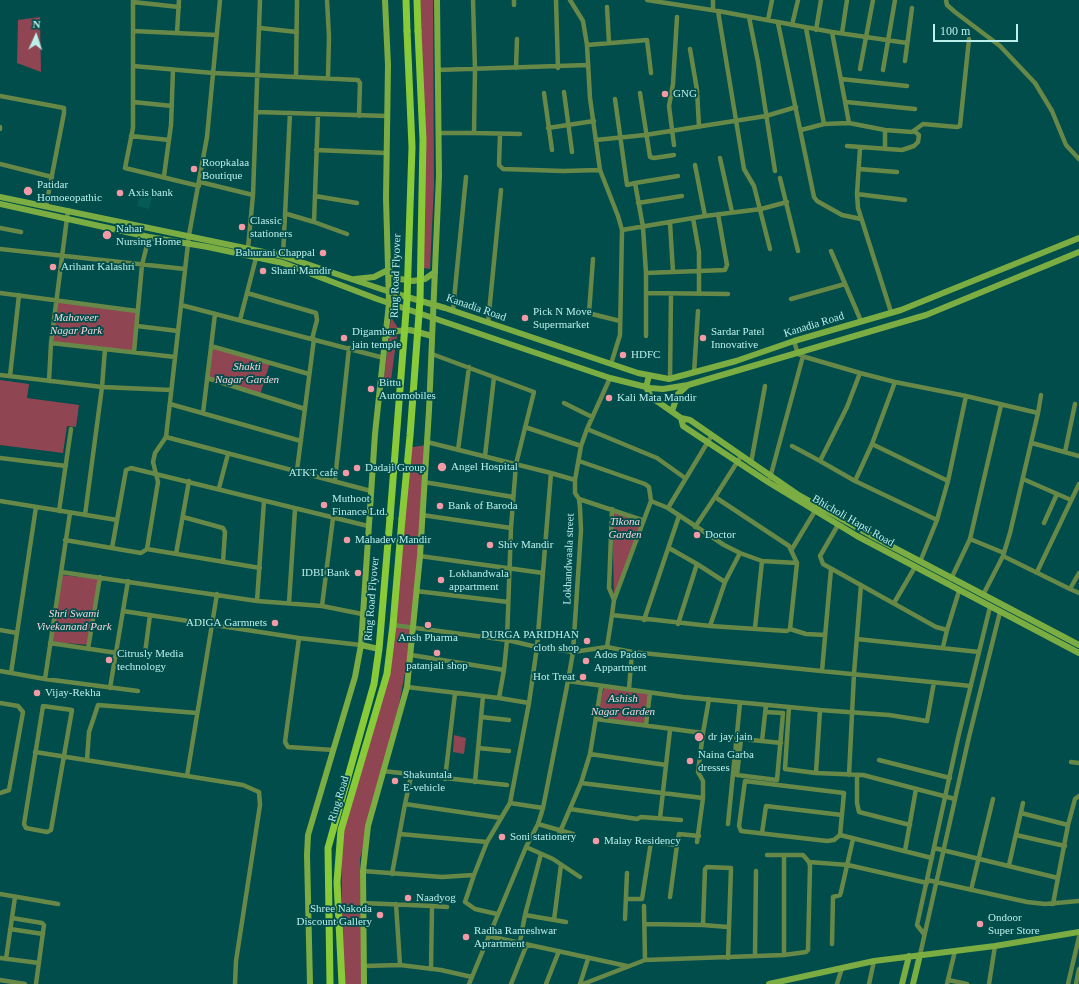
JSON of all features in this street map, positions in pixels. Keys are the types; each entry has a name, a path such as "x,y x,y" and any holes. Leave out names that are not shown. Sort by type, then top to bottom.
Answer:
{"main road":[{"name":"Ring Road Flyover","path":"379,649 407,300 412,147 406,0"},
{"name":"Ring Road Flyover","path":"393,625 410,436 420,300 423,140 417,0"},
{"name":"Ring Road","path":"342,984 338,882 341,830 380,703 387,674 393,625"},
{"name":"Ring Road","path":"330,984 328,848 374,684 379,649"}],"street":[{"path":"177,33 179,0"},
{"path":"147,549 158,482 153,462 155,453 166,437 189,236 207,137 220,0"},
{"path":"248,248 253,195 260,0"},
{"path":"296,77 297,0"},
{"path":"327,0 329,37 328,78"},
{"path":"310,984 307,855 308,835 355,677 361,645 375,434 390,292 386,227 386,116 388,65 385,0"},
{"path":"364,984 363,872 368,826 407,687 420,556 432,354 439,176 436,0"},
{"path":"473,0 476,69 474,133"},
{"path":"556,0 558,68"},
{"path":"570,0 583,21 588,45 590,98 600,170 622,230 620,335 611,364"},
{"path":"647,0 716,10 816,30 907,43"},
{"path":"713,0 744,169 754,186 770,249"},
{"path":"768,20 772,0"},
{"path":"792,26 798,0"},
{"path":"816,30 821,0"},
{"path":"842,34 846,0"},
{"path":"860,68 873,0"},
{"path":"883,70 895,0"},
{"path":"946,0 947,5 954,12 1000,46 1034,83 1052,111 1066,145 1079,159"},
{"path":"178,7 133,1 133,102 131,136 125,168 253,195"},
{"path":"607,7 609,43"},
{"path":"905,61 912,8"},
{"path":"674,145 670,106 673,84 677,17"},
{"path":"749,17 775,171"},
{"path":"778,23 814,197 817,201 842,215 861,218"},
{"path":"260,28 297,32"},
{"path":"806,28 824,124"},
{"path":"133,30 217,35"},
{"path":"832,32 849,123"},
{"path":"516,68 518,39"},
{"path":"914,131 918,126 923,124 960,126 969,39"},
{"path":"588,45 647,40 651,73"},
{"path":"690,50 697,90 699,127"},
{"path":"437,70 558,68 588,65"},
{"path":"133,66 213,73 358,80 360,82 359,116"},
{"path":"164,176 172,106 173,70"},
{"path":"841,78 907,86"},
{"path":"564,92 572,152"},
{"path":"544,93 552,150"},
{"path":"640,93 645,135 650,157 654,158 674,155"},
{"path":"0,96 64,108 46,206"},
{"path":"616,99 627,185 678,176"},
{"path":"133,102 172,106"},
{"path":"846,102 915,109"},
{"path":"596,140 645,135 736,121 766,116 796,107"},
{"path":"256,112 386,116"},
{"path":"283,256 290,113"},
{"path":"314,222 318,114"},
{"path":"548,128 594,121"},
{"path":"801,130 824,124 849,123 885,130 914,131 919,135 918,142 914,146 902,150 847,146"},
{"path":"885,130 885,149"},
{"path":"438,134 520,134"},
{"path":"500,134 500,165 503,168 562,171 600,170"},
{"path":"131,136 169,140"},
{"path":"860,148 857,194 861,218 891,312"},
{"path":"316,150 386,153"},
{"path":"720,158 732,212"},
{"path":"0,164 52,177"},
{"path":"695,165 705,216"},
{"path":"859,169 897,172"},
{"path":"453,310 466,176"},
{"path":"780,178 798,250"},
{"path":"635,183 643,227 647,293 646,336"},
{"path":"488,323 501,190"},
{"path":"857,194 904,200"},
{"path":"315,196 357,203"},
{"path":"638,203 682,196"},
{"name":"Kanadia Road","path":"0,197 283,256 390,292 453,310 611,364 649,376 670,379 901,310 1016,265 1079,238"},
{"path":"622,230 718,214 761,209 787,202"},
{"path":"0,204 66,220 283,264 389,303"},
{"path":"49,381 61,256 68,210"},
{"path":"286,214 347,234"},
{"path":"646,273 722,270 726,268 718,214"},
{"path":"692,218 699,252 699,294"},
{"path":"670,223 672,272"},
{"path":"0,228 21,232"},
{"path":"134,352 142,265 149,237"},
{"path":"0,249 185,269"},
{"path":"831,251 861,321"},
{"name":"Kanadia Road","path":"389,303 610,378 646,387 663,389 688,385 800,355 905,322 926,315 1079,252"},
{"path":"240,320 256,258"},
{"path":"589,313 593,259"},
{"path":"1016,265 1020,276"},
{"path":"388,270 400,279 413,281 425,279 435,272"},
{"path":"353,280 374,277 388,270"},
{"path":"791,299 845,284"},
{"path":"0,293 137,311"},
{"path":"247,293 316,313 317,320 313,339 297,470"},
{"path":"647,293 728,294"},
{"path":"670,379 671,294"},
{"path":"10,376 19,296"},
{"path":"181,305 384,358"},
{"path":"576,310 620,321"},
{"path":"901,310 905,322"},
{"path":"694,373 698,311"},
{"path":"203,413 214,314"},
{"path":"136,326 178,330"},
{"path":"386,336 398,331 410,330 432,336"},
{"path":"768,482 800,355 794,341"},
{"path":"52,343 175,357"},
{"path":"211,346 309,374"},
{"path":"335,480 348,348"},
{"path":"85,515 102,387 105,349"},
{"path":"432,354 534,392 516,464 511,528 507,640 499,698"},
{"path":"800,355 895,382 966,396 1038,413"},
{"path":"458,450 469,367"},
{"path":"820,461 847,407 860,373"},
{"path":"0,375 102,387 171,390"},
{"path":"646,387 649,376"},
{"path":"485,456 494,377"},
{"path":"207,378 305,409"},
{"name":"Lokhandwaala street","path":"469,984 497,914 526,847 538,824 543,808 573,652 581,530 579,499 576,493 575,480 581,446 592,417 610,378"},
{"path":"855,481 872,444 895,382"},
{"path":"672,411 678,394 688,385"},
{"path":"751,463 765,386"},
{"name":"Bhicholi Hapsi Road","path":"646,387 652,397 681,418 683,426 815,511 915,567 1079,653"},
{"path":"982,595 1004,554 1024,479 1041,395"},
{"path":"920,562 937,520 948,481 966,396"},
{"path":"564,403 592,417"},
{"path":"170,404 300,441"},
{"path":"1065,452 1075,404"},
{"path":"951,579 970,539 1001,405"},
{"path":"681,418 690,420 797,494 951,579 1079,645"},
{"path":"525,427 581,446"},
{"path":"59,511 71,429"},
{"path":"587,429 657,458 685,478"},
{"path":"668,508 712,435"},
{"path":"166,437 335,480 371,491"},
{"path":"427,442 575,480"},
{"path":"1032,443 1079,456"},
{"path":"872,444 948,481"},
{"path":"792,446 855,481 937,520"},
{"path":"219,488 228,454"},
{"path":"695,527 741,456"},
{"path":"0,458 66,466"},
{"path":"578,461 649,487 651,501 642,520 614,600 607,647"},
{"path":"112,548 126,470 131,468 156,472 295,509 368,526"},
{"path":"497,914 475,909 465,902 487,842 510,803 529,702 537,647 551,473"},
{"path":"1024,479 1070,500"},
{"path":"176,554 189,481"},
{"path":"424,482 514,496"},
{"path":"1037,572 1070,500 1079,484"},
{"path":"1044,523 1057,494"},
{"path":"715,497 792,549 797,563 790,629"},
{"path":"579,499 642,520"},
{"path":"0,501 117,520"},
{"path":"257,601 264,501"},
{"path":"651,501 668,508 695,527 740,553 762,561 797,563"},
{"path":"10,673 36,507"},
{"path":"289,603 295,509"},
{"path":"612,510 609,588 614,600"},
{"path":"792,549 815,511"},
{"path":"45,679 70,512"},
{"path":"422,515 511,528"},
{"path":"644,620 679,516"},
{"path":"183,517 223,528 225,532 223,562"},
{"path":"322,606 333,518"},
{"path":"838,525 820,556 823,564 936,627 947,630"},
{"path":"970,539 1004,554 1079,593"},
{"path":"65,540 141,553 147,549 260,568"},
{"path":"669,548 725,582"},
{"path":"710,626 725,582 740,553"},
{"path":"420,556 543,573"},
{"path":"755,628 762,561"},
{"path":"678,624 697,564"},
{"path":"894,603 915,567"},
{"path":"822,671 831,569"},
{"path":"61,572 257,601 322,606 362,614"},
{"path":"1070,589 1079,573"},
{"path":"88,649 100,577"},
{"path":"110,688 128,581"},
{"path":"849,774 854,674 861,585"},
{"path":"416,591 508,602"},
{"path":"943,648 947,630 960,591"},
{"path":"187,776 217,594"},
{"path":"924,934 917,925 990,607"},
{"path":"123,611 299,638 361,645 379,649"},
{"path":"913,984 935,882 1000,612"},
{"path":"145,653 150,615"},
{"path":"612,615 678,624 787,631 790,629 806,634 825,635"},
{"path":"393,625 413,626 507,640 537,647 573,652 607,647 632,652 971,686"},
{"path":"0,630 17,633"},
{"path":"299,638 285,742 288,747 333,750"},
{"path":"857,639 980,652"},
{"path":"50,644 117,653"},
{"path":"629,689 632,652"},
{"path":"411,655 504,670"},
{"path":"0,671 45,679 138,691"},
{"path":"568,681 601,687 629,689 650,693 740,703 852,712 928,721 934,682"},
{"path":"407,687 529,702"},
{"path":"557,839 581,783 590,754 601,687"},
{"path":"445,779 455,693"},
{"path":"646,724 650,693"},
{"path":"475,782 483,696"},
{"path":"698,842 703,798 703,781 698,772 709,699"},
{"path":"0,703 18,706 23,712 9,790 0,793"},
{"path":"728,824 740,703"},
{"path":"87,760 89,732 98,705 197,713"},
{"path":"762,741 766,705"},
{"path":"43,706 72,710 65,757 51,830 47,832 26,828 24,824 35,752 43,706"},
{"path":"789,707 785,769 816,773 857,775 955,799"},
{"path":"816,773 820,710"},
{"path":"765,712 783,714 781,743 777,780 737,775 741,739 781,743"},
{"path":"481,717 509,720"},
{"path":"596,719 646,724 670,730 703,733"},
{"path":"660,818 670,730"},
{"path":"478,748 509,751"},
{"path":"35,752 243,785 259,792 260,805 236,961 235,984"},
{"path":"590,754 666,765"},
{"path":"879,760 950,778"},
{"path":"1071,762 1079,763"},
{"path":"383,772 507,785"},
{"path":"857,775 857,803 859,812 910,825"},
{"path":"392,874 411,776"},
{"path":"745,781 844,793 840,835 834,840 827,841 762,833 741,831 739,829 745,781"},
{"path":"581,783 703,798"},
{"path":"905,851 916,789"},
{"path":"1053,904 1068,824 1075,799 1079,796"},
{"path":"971,890 993,799"},
{"path":"510,803 543,808"},
{"path":"1009,866 1023,803"},
{"path":"405,804 501,818"},
{"path":"762,833 766,806 842,815"},
{"path":"570,809 631,818 681,820"},
{"path":"1021,813 1068,824"},
{"path":"538,824 560,829 573,834"},
{"path":"400,834 487,842"},
{"path":"670,897 679,834 699,836"},
{"path":"840,835 932,858"},
{"path":"1016,835 1064,846"},
{"path":"832,944 833,897 841,892 853,839"},
{"path":"626,899 642,899 651,842 677,845"},
{"path":"526,847 553,859 580,877"},
{"path":"934,848 1058,878"},
{"path":"520,942 525,915 541,854"},
{"path":"583,984 645,960 728,958 784,955 806,952 808,950 809,862 803,855 767,855"},
{"path":"784,855 784,955"},
{"path":"809,862 848,865 1027,902 1053,904 1079,901"},
{"path":"554,920 561,865"},
{"path":"703,925 705,869 711,866 729,867 732,870 728,927 728,958"},
{"path":"755,956 756,871"},
{"path":"363,872 442,877 474,875"},
{"path":"626,919 627,873"},
{"path":"0,894 58,904"},
{"path":"6,959 15,897"},
{"path":"363,903 447,907"},
{"path":"396,904 400,965"},
{"path":"431,969 432,906"},
{"path":"644,906 645,960"},
{"path":"525,915 566,922"},
{"path":"12,918 42,923 44,925 36,984"},
{"path":"645,924 728,927"},
{"path":"10,929 43,934"},
{"path":"769,984 874,961 995,946 1079,932"},
{"path":"488,936 520,942 588,959 628,966"},
{"path":"1068,984 1079,937"},
{"path":"511,984 528,944"},
{"path":"988,984 995,946"},
{"path":"546,984 559,951"},
{"path":"955,951 947,982 968,984"},
{"path":"902,984 908,956"},
{"path":"0,958 39,963"},
{"path":"580,984 588,959"},
{"path":"869,984 874,961"},
{"path":"364,966 400,965 472,977"},
{"path":"837,984 842,968"},
{"path":"1076,984 1079,969"},
{"path":"0,980 25,984"}],"shaded area":[{"path":"141,190 153,193 149,209 137,206"}],"green space":[{"path":"420,0 433,0 434,185 430,269 423,268"},
{"path":"40,17 41,72 17,63 18,20"},
{"name":"Mahaveer Nagar Park","path":"57,301 137,311 134,352 51,343"},
{"path":"391,317 398,328 391,380 384,378"},
{"name":"Shakti Nagar Garden","path":"211,346 270,363 260,395 207,378"},
{"path":"0,380 29,384 27,398 79,405 76,427 67,426 63,453 0,445"},
{"path":"427,445 416,613 396,721 360,859 362,984 343,984 341,830 388,666 406,448"},
{"name":"Tikona Garden","path":"612,512 642,520 614,600"},
{"name":"Shri Swami Vivekanand Park","path":"61,575 99,579 90,645 50,642"},
{"name":"Ashish Nagar Garden","path":"604,687 650,693 646,725 596,719"},
{"path":"454,735 466,738 464,754 453,752"}],"place":[{"name":"GNG","path":"665,94"},
{"name":"Roopkalaa Boutique","path":"194,169"},
{"name":"Patidar Homoeopathic","path":"28,191"},
{"name":"Axis bank","path":"120,193"},
{"name":"Classic stationers","path":"242,227"},
{"name":"Nahar Nursing Home","path":"107,235"},
{"name":"Bahurani Chappal","path":"323,253"},
{"name":"Arihant Kalashri","path":"53,267"},
{"name":"Shani Mandir","path":"263,271"},
{"name":"Pick N Move Supermarket","path":"525,318"},
{"name":"Digamber jain temple","path":"344,338"},
{"name":"Sardar Patel Innovative","path":"703,338"},
{"name":"HDFC","path":"623,355"},
{"name":"Bittu Automobiles","path":"371,389"},
{"name":"Kali Mata Mandir","path":"609,398"},
{"name":"Angel Hospital","path":"442,467"},
{"name":"Dadaji Group","path":"357,468"},
{"name":"ATKT cafe","path":"346,473"},
{"name":"Muthoot Finance Ltd.","path":"324,505"},
{"name":"Bank of Baroda","path":"440,506"},
{"name":"Doctor","path":"697,535"},
{"name":"Mahadev Mandir","path":"347,540"},
{"name":"Shiv Mandir","path":"490,545"},
{"name":"IDBI Bank","path":"358,573"},
{"name":"Lokhandwala appartment","path":"441,580"},
{"name":"ADIGA Garmnets","path":"275,623"},
{"name":"Ansh Pharma","path":"428,625"},
{"name":"DURGA PARIDHAN cloth shop","path":"587,641"},
{"name":"patanjali shop","path":"437,653"},
{"name":"Citrusly Media technology","path":"109,660"},
{"name":"Ados Pados Appartment","path":"586,661"},
{"name":"Hot Treat","path":"583,677"},
{"name":"Vijay-Rekha","path":"37,693"},
{"name":"dr jay jain","path":"699,737"},
{"name":"Naina Garba dresses","path":"690,761"},
{"name":"Shakuntala E-vehicle","path":"395,781"},
{"name":"Soni stationery","path":"502,837"},
{"name":"Malay Residency","path":"596,841"},
{"name":"Naadyog","path":"408,898"},
{"name":"Shree Nakoda Discount Gallery","path":"380,915"},
{"name":"Ondoor Super Store","path":"980,924"},
{"name":"Radha Rameshwar Aprartment","path":"466,937"}]}
